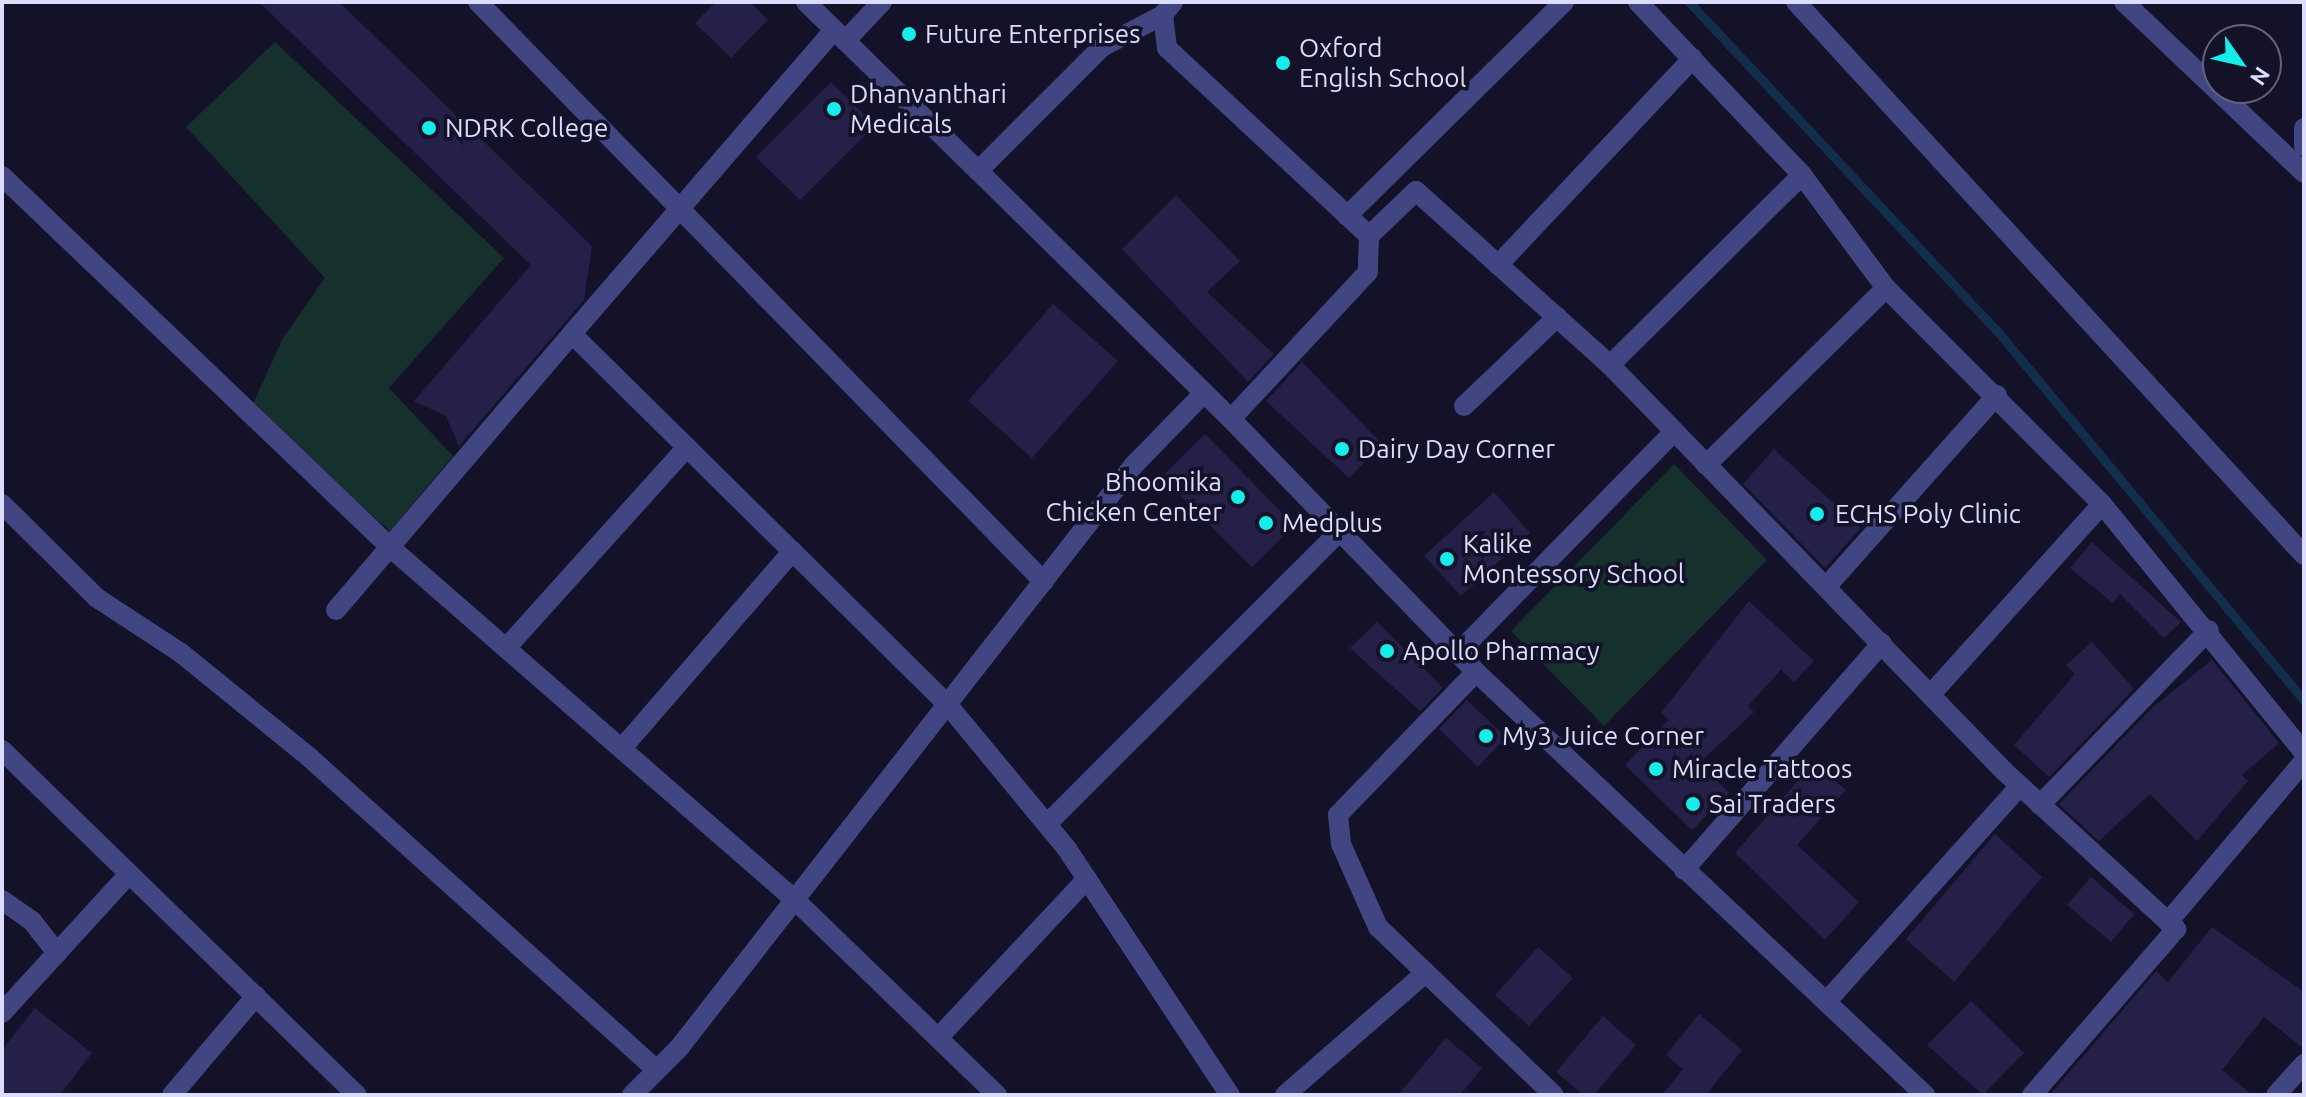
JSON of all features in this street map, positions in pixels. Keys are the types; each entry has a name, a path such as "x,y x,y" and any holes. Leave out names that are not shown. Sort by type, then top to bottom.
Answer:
{"street":[{"path":"478,2 1044,582"},
{"path":"806,2 1231,419 1457,654 1925,1095"},
{"path":"336,610 678,210 840,35 882,2"},
{"path":"1347,216 1564,2"},
{"path":"1638,2 1802,175 1886,288 1997,395 2102,504 2209,630 2304,753"},
{"path":"1796,2 2304,555"},
{"path":"2124,2 2304,173"},
{"path":"978,171 1102,47 1168,9"},
{"path":"1168,9 1167,48 1369,236"},
{"path":"1498,265 1693,58"},
{"path":"2304,128 2304,146"},
{"path":"1610,365 1802,175"},
{"path":"2,176 391,548 795,900 997,1095"},
{"path":"1231,419 1368,272 1369,236 1416,191 1610,365 2020,786 2176,929 2032,1095"},
{"path":"1706,465 1886,288"},
{"path":"1464,406 1557,317"},
{"path":"572,334 948,705 1047,824 1087,879 1230,1095"},
{"path":"632,1095 657,1070 795,900 1133,466 1204,393"},
{"path":"1826,587 1997,395"},
{"path":"1457,654 1674,432"},
{"path":"507,647 687,447"},
{"path":"2,504 97,598 181,653 309,757 657,1070"},
{"path":"1932,693 2102,504"},
{"path":"1047,824 1339,532"},
{"path":"623,747 793,551"},
{"path":"2040,805 2209,630"},
{"path":"1684,870 1882,643"},
{"path":"1476,672 1338,815 1341,844 1378,927 1554,1095"},
{"path":"2,750 357,1095"},
{"path":"2168,922 2304,761"},
{"path":"1827,1001 2020,786"},
{"path":"2,1013 129,874"},
{"path":"938,1038 1087,879"},
{"path":"2,900 32,921 57,953"},
{"path":"1285,1095 1424,974"},
{"path":"172,1095 256,996"},
{"path":"2276,1095 2304,1064"}],"green space":[{"path":"275,42 504,258 389,388 453,456 390,531 251,408 283,338 325,278 186,127"},
{"path":"1674,464 1767,560 1604,726 1511,631"}],"building":[{"name":"NDRK College","path":"259,2 339,2 592,246 584,300 459,446 446,416 414,401 531,265"},
{"path":"716,2 750,2 768,20 731,58 695,23"},
{"path":"831,82 875,125 800,200 756,157"},
{"path":"1176,195 1240,261 1207,292 1274,354 1248,382 1122,249"},
{"path":"1053,304 1118,361 1032,458 968,401"},
{"path":"1302,362 1382,444 1349,478 1266,401"},
{"path":"1205,434 1294,525 1252,567 1162,477"},
{"path":"1774,449 1861,528 1825,568 1743,484"},
{"path":"1494,492 1530,533 1461,596 1424,556"},
{"path":"2092,542 2181,622 2164,638 2120,594 2113,603 2070,568"},
{"path":"1749,601 1814,661 1794,682 1781,670 1748,706 1754,712 1699,763 1729,793 1692,830 1625,765 1669,720 1661,713"},
{"path":"1377,622 1443,688 1420,711 1350,648"},
{"path":"2092,642 2134,689 2049,777 2014,745 2075,674 2066,665"},
{"path":"2212,660 2279,743 2242,775 2248,781 2197,841 2150,794 2099,841 2059,804 2152,708"},
{"path":"1467,700 1506,737 1478,767 1439,729"},
{"path":"1814,762 1846,790 1797,845 1859,902 1825,940 1735,853"},
{"path":"1995,834 2042,877 1954,982 1906,939"},
{"path":"2091,877 2134,914 2111,942 2067,905"},
{"path":"2212,927 2304,992 2304,1049 2264,1017 2222,1070 2252,1095 2050,1095 2156,971 2168,982"},
{"path":"1538,947 1573,978 1529,1026 1495,995"},
{"path":"1971,1001 2024,1053 1983,1095 1927,1045"},
{"path":"35,1008 92,1053 60,1095 2,1095 2,1050"},
{"path":"1699,1014 1742,1050 1706,1095 1662,1095 1683,1069 1666,1055"},
{"path":"1603,1016 1636,1045 1594,1095 1583,1095 1556,1072"},
{"path":"1446,1038 1482,1068 1460,1095 1398,1095"}],"waterway":[{"path":"1689,2 1998,332 2304,701"}],"place":[{"name":"Future Enterprises","path":"909,34"},
{"name":"Oxford English School","path":"1283,63"},
{"name":"Dhanvanthari Medicals","path":"834,109"},
{"name":"NDRK College","path":"429,128"},
{"name":"Dairy Day Corner","path":"1342,449"},
{"name":"Bhoomika Chicken Center","path":"1238,497"},
{"name":"ECHS Poly Clinic","path":"1817,514"},
{"name":"Medplus","path":"1266,523"},
{"name":"Kalike Montessory School","path":"1447,559"},
{"name":"Apollo Pharmacy","path":"1387,651"},
{"name":"My3 Juice Corner","path":"1486,736"},
{"name":"Miracle Tattoos","path":"1656,769"},
{"name":"Sai Traders","path":"1693,804"}]}
